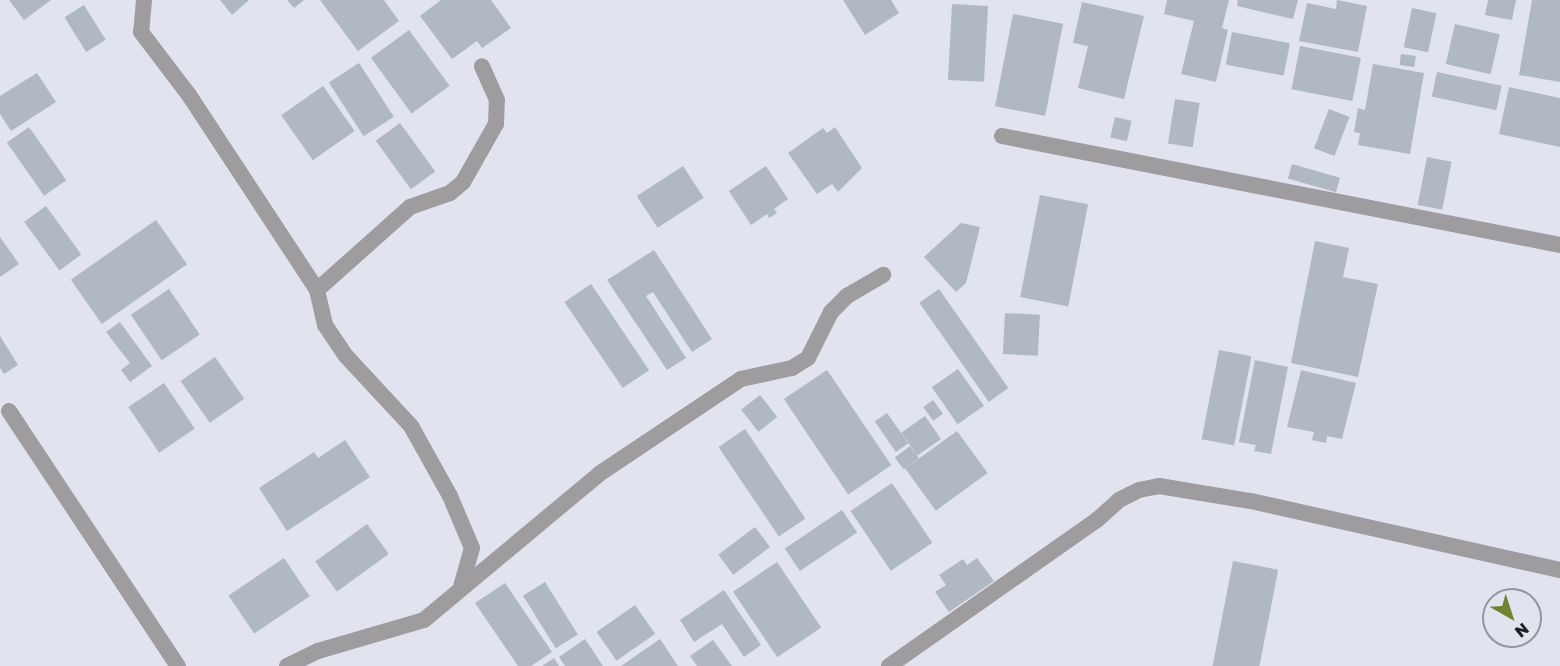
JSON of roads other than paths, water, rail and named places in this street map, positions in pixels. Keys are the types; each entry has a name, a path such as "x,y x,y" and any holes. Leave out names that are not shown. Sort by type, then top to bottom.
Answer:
{"street":[{"path":"144,0 141,32 189,94 318,290 325,325 346,356 411,426 450,496 472,548 461,588"},
{"path":"318,290 410,207 450,193 463,182 496,124 497,100 482,66"},
{"path":"1002,136 1560,245"},
{"path":"287,666 318,651 424,620 599,474 726,388 741,380 792,368 808,358 831,312 847,296 883,275"},
{"path":"9,411 178,666"},
{"path":"889,666 1097,520 1119,500 1138,490 1159,486 1251,501 1560,570"}]}
